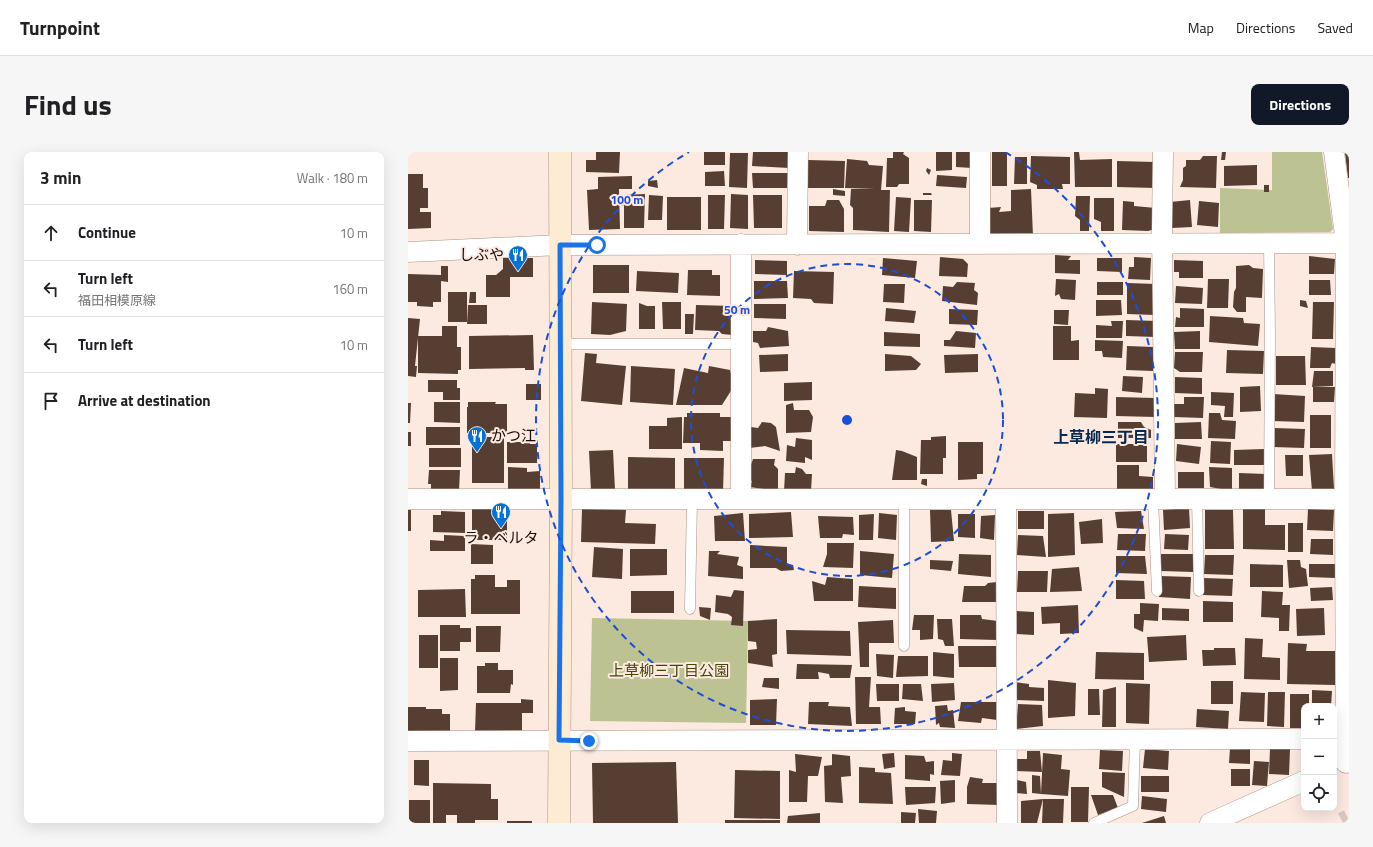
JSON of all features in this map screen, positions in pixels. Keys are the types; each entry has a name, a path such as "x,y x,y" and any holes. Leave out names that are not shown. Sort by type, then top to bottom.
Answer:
{"street":[{"path":"559,823 561,499 560,152"},
{"path":"797,244 798,152"},
{"path":"980,152 980,244"},
{"path":"1159,499 1163,152"},
{"path":"1334,152 1348,243 1347,501 1340,739 1343,764"},
{"path":"408,252 560,245 1348,243"},
{"path":"741,244 741,499"},
{"path":"408,499 1269,499 1347,501"},
{"path":"1006,499 1007,823"},
{"path":"408,741 1301,739"},
{"path":"1210,823 1301,782"}],"lane":[{"path":"1269,244 1269,499"},
{"path":"560,344 741,344"},
{"path":"690,609 692,499"},
{"path":"904,499 904,646"},
{"path":"1157,591 1159,499"},
{"path":"1197,499 1199,591"},
{"path":"1094,823 1133,806 1135,740"}],"green space":[{"path":"1272,152 1322,152 1333,229 1330,232 1220,233 1220,188 1272,190"},
{"name":"上草柳三丁目公園","path":"592,618 748,621 746,723 590,721"}],"building":[{"path":"596,152 620,152 619,173 586,172 586,160 596,160"},
{"path":"704,152 725,152 725,165 704,165"},
{"path":"753,152 789,152 789,168 752,166"},
{"path":"893,152 904,152 903,154 909,158 909,184 899,184 897,187 886,187 887,158 893,158"},
{"path":"936,152 952,152 952,170 936,171"},
{"path":"956,152 973,152 972,168 956,167"},
{"path":"992,152 1007,152 1007,186 992,186"},
{"path":"1074,152 1079,152 1080,160 1112,159 1112,187 1075,187"},
{"path":"1222,152 1226,152 1225,160 1221,160"},
{"path":"730,153 748,153 747,188 729,187"},
{"path":"1345,153 1349,153 1349,178 1348,178"},
{"path":"1031,156 1070,157 1070,184 1062,184 1063,189 1037,189 1037,185 1030,182"},
{"path":"1203,156 1217,156 1216,188 1180,187 1183,180 1183,168 1186,166 1186,160 1200,160"},
{"path":"1015,157 1027,157 1027,184 1014,184"},
{"path":"847,159 867,161 869,165 883,166 881,190 890,190 889,232 853,230 853,208 850,205 851,189 875,189 845,188"},
{"path":"808,160 845,161 844,188 808,188"},
{"path":"1117,161 1155,162 1155,188 1117,187"},
{"path":"1257,165 1257,185 1224,186 1224,166"},
{"path":"927,168 931,170 929,175 926,171"},
{"path":"724,171 725,186 705,186 705,172"},
{"path":"752,173 788,173 788,188 753,188"},
{"path":"408,174 423,174 423,188 428,188 428,208 420,208 420,212 431,212 431,228 408,229"},
{"path":"937,175 967,177 966,188 936,186"},
{"path":"632,176 632,189 619,189 620,229 589,230 587,190 598,189 598,177"},
{"path":"657,180 658,188 648,186 648,181"},
{"path":"1264,185 1269,185 1269,192 1264,192"},
{"path":"833,189 845,191 845,196 833,195"},
{"path":"1031,189 1033,236 989,238 988,208 1001,207 999,212 1011,211 1011,190"},
{"path":"923,193 931,193 932,195 923,195"},
{"path":"645,194 644,228 624,228 624,195"},
{"path":"731,194 748,195 748,229 730,228"},
{"path":"649,195 663,196 662,220 648,220"},
{"path":"708,195 725,195 724,229 708,229"},
{"path":"753,195 782,195 782,228 754,228"},
{"path":"1076,196 1090,196 1089,231 1080,231 1080,220 1075,216"},
{"path":"667,197 701,197 701,230 667,230"},
{"path":"896,197 911,198 909,232 894,231"},
{"path":"1094,198 1114,198 1114,231 1101,231 1101,222 1094,219"},
{"path":"827,200 839,200 844,209 844,232 809,231 809,206 825,206"},
{"path":"914,200 932,200 931,232 914,231"},
{"path":"1190,200 1192,227 1172,228 1170,202"},
{"path":"1123,201 1134,202 1134,206 1156,208 1155,229 1148,231 1122,230"},
{"path":"1199,201 1219,203 1218,227 1197,225"},
{"path":"1055,255 1071,256 1068,260 1080,260 1080,274 1055,273"},
{"path":"1309,256 1335,259 1334,274 1309,274"},
{"path":"940,257 963,259 968,264 967,277 939,276"},
{"path":"1134,257 1151,258 1150,280 1128,279 1129,267 1134,267"},
{"path":"503,258 533,258 533,277 510,277 510,297 486,297 486,275 496,275 503,269"},
{"path":"883,258 917,261 915,278 882,275"},
{"path":"1097,258 1122,258 1122,272 1097,271"},
{"path":"755,260 787,261 787,275 755,274"},
{"path":"1174,260 1203,261 1203,278 1179,278 1179,272 1174,272"},
{"path":"593,265 629,265 629,293 593,293"},
{"path":"1249,265 1253,268 1263,269 1262,298 1246,297 1246,312 1237,312 1233,307 1234,292 1236,288 1236,266"},
{"path":"441,266 448,266 448,282 441,281 441,302 433,302 433,307 417,306 417,302 408,302 408,274 441,275"},
{"path":"688,270 712,270 712,275 720,275 720,296 687,295"},
{"path":"637,271 679,273 678,293 636,291"},
{"path":"794,271 834,272 833,304 814,303 811,299 793,298"},
{"path":"1056,279 1076,280 1075,300 1061,299 1059,294 1055,296"},
{"path":"1208,279 1229,279 1228,308 1207,308"},
{"path":"1309,280 1330,280 1331,295 1309,295"},
{"path":"754,281 787,281 788,298 754,299"},
{"path":"957,282 975,283 974,290 978,293 977,305 942,301 943,286 953,287"},
{"path":"1097,282 1123,282 1123,295 1097,295"},
{"path":"1127,283 1156,284 1155,315 1127,314"},
{"path":"884,284 905,284 904,303 883,302"},
{"path":"1176,286 1203,288 1202,304 1175,303"},
{"path":"448,292 467,292 467,322 448,322"},
{"path":"470,292 476,292 476,303 469,303"},
{"path":"1096,300 1121,300 1122,315 1096,316"},
{"path":"1300,300 1306,301 1308,308 1300,306"},
{"path":"592,302 627,304 626,331 610,335 591,334"},
{"path":"662,302 681,302 681,329 663,329"},
{"path":"1313,302 1334,302 1333,339 1312,339"},
{"path":"639,303 647,306 655,306 655,329 639,329"},
{"path":"754,304 786,304 786,319 754,318"},
{"path":"468,305 487,305 487,324 467,324"},
{"path":"696,305 734,306 733,335 722,334 719,331 695,330"},
{"path":"886,308 916,311 914,323 885,321"},
{"path":"1180,308 1204,309 1204,327 1175,327 1176,317 1180,318"},
{"path":"949,309 978,310 977,325 949,324"},
{"path":"1054,310 1069,310 1068,325 1054,324"},
{"path":"685,314 694,314 693,334 685,334"},
{"path":"1210,316 1243,318 1244,323 1260,324 1258,346 1209,342"},
{"path":"408,318 420,319 415,366 417,366 416,377 408,376"},
{"path":"1126,320 1157,321 1156,337 1126,336"},
{"path":"1111,321 1123,321 1122,338 1096,338 1096,325 1112,326"},
{"path":"442,326 457,326 457,347 461,347 461,370 458,370 458,374 418,373 418,336 442,336"},
{"path":"1053,326 1071,326 1071,341 1079,340 1079,360 1053,360"},
{"path":"768,327 788,331 789,346 760,348 758,343 753,342 753,331 766,331"},
{"path":"956,331 976,333 975,348 944,346 944,340 950,340"},
{"path":"1200,331 1200,349 1175,349 1174,332"},
{"path":"884,332 920,334 920,347 884,346"},
{"path":"533,335 534,370 525,370 525,368 469,369 469,336"},
{"path":"1095,340 1123,341 1122,358 1103,357 1102,351 1095,351"},
{"path":"1127,346 1154,347 1153,371 1126,370"},
{"path":"1311,347 1336,348 1336,364 1332,363 1330,368 1310,368"},
{"path":"1227,350 1264,351 1263,374 1226,373"},
{"path":"1175,352 1203,352 1202,372 1180,372 1174,368"},
{"path":"585,353 597,354 596,363 626,366 622,405 581,401"},
{"path":"788,354 788,371 760,372 759,355"},
{"path":"885,354 911,356 921,364 916,370 885,371"},
{"path":"978,354 978,372 945,373 944,355"},
{"path":"1276,356 1305,356 1306,385 1276,385"},
{"path":"631,366 675,369 673,405 630,402"},
{"path":"709,366 730,370 734,386 722,405 676,405 684,368 708,373"},
{"path":"1314,371 1333,371 1333,386 1312,387"},
{"path":"1123,376 1143,377 1142,393 1122,391"},
{"path":"1175,377 1202,378 1202,394 1175,393"},
{"path":"428,380 457,380 457,388 460,388 460,400 443,400 443,392 428,392"},
{"path":"812,382 812,400 784,401 784,383"},
{"path":"526,384 541,384 541,400 526,400"},
{"path":"1260,386 1261,411 1240,412 1240,387"},
{"path":"1313,387 1335,387 1334,402 1313,402"},
{"path":"1095,388 1108,389 1107,418 1074,417 1075,393 1095,394"},
{"path":"1211,392 1234,393 1233,417 1224,417 1225,406 1211,405"},
{"path":"1273,394 1305,396 1304,422 1272,421"},
{"path":"1116,397 1155,398 1155,417 1116,416"},
{"path":"1184,397 1204,397 1203,418 1174,417 1174,404 1184,404"},
{"path":"434,402 460,402 460,423 434,422"},
{"path":"468,402 496,402 495,404 507,404 507,433 467,433"},
{"path":"408,403 411,403 410,423 408,423"},
{"path":"793,403 794,410 809,410 813,417 811,432 786,433 786,405"},
{"path":"687,413 720,413 720,417 732,417 732,441 723,441 723,451 700,450 700,443 683,443 684,417 687,417"},
{"path":"1209,413 1220,413 1222,420 1236,421 1235,439 1208,438"},
{"path":"1310,415 1331,415 1331,448 1310,448"},
{"path":"682,417 682,449 649,449 649,426 667,426 667,418"},
{"path":"762,422 771,423 776,427 780,451 765,446 749,448 751,427 758,428"},
{"path":"1118,422 1141,422 1144,427 1151,430 1151,438 1118,438"},
{"path":"1201,422 1202,439 1175,439 1175,423"},
{"path":"426,427 460,427 460,445 426,445"},
{"path":"1274,428 1305,429 1304,448 1273,447"},
{"path":"408,432 411,432 411,446 408,446"},
{"path":"946,436 946,458 943,458 943,474 920,474 921,440 931,440 931,437"},
{"path":"472,437 504,437 504,483 472,483"},
{"path":"796,438 812,440 812,460 805,457 805,463 786,461 787,445 795,447"},
{"path":"1211,441 1231,442 1230,464 1210,463"},
{"path":"507,442 530,442 530,444 537,444 537,463 507,463"},
{"path":"958,442 983,442 983,474 977,474 977,479 958,480"},
{"path":"1116,444 1147,444 1147,462 1116,462"},
{"path":"1177,444 1201,447 1199,464 1176,461"},
{"path":"429,448 461,448 461,467 429,467"},
{"path":"1264,449 1264,465 1234,465 1234,450"},
{"path":"613,450 615,490 591,491 589,451"},
{"path":"896,450 917,457 917,480 892,480"},
{"path":"1332,454 1334,489 1312,491 1309,455"},
{"path":"1285,455 1303,455 1303,476 1286,476"},
{"path":"628,457 675,458 675,490 628,489"},
{"path":"684,458 724,458 723,492 684,491"},
{"path":"753,459 775,459 774,465 778,469 778,491 749,487 752,482 748,473"},
{"path":"1117,465 1139,465 1139,476 1153,477 1153,489 1117,489"},
{"path":"508,467 527,468 527,472 540,471 540,491 508,491"},
{"path":"796,467 802,469 806,474 812,474 811,491 784,491 785,473 795,473"},
{"path":"1209,467 1232,468 1232,491 1210,487"},
{"path":"429,470 460,470 459,491 431,491 431,484 428,484"},
{"path":"1178,472 1204,472 1204,488 1178,488"},
{"path":"1239,473 1266,474 1265,493 1239,490"},
{"path":"922,479 927,479 927,486 921,484"},
{"path":"1243,506 1265,506 1265,525 1285,525 1285,550 1243,549"},
{"path":"1189,508 1190,528 1164,530 1163,510"},
{"path":"472,509 507,509 507,540 472,540"},
{"path":"582,509 626,510 625,523 656,524 655,544 581,542"},
{"path":"1308,509 1334,510 1333,531 1307,530"},
{"path":"408,510 411,510 411,531 408,531"},
{"path":"930,510 951,510 954,541 931,542"},
{"path":"1205,510 1233,510 1234,549 1205,549"},
{"path":"441,511 465,512 465,533 433,532 433,515 441,515"},
{"path":"1018,511 1044,511 1044,529 1018,529"},
{"path":"1141,511 1144,529 1117,528 1115,512"},
{"path":"791,512 793,537 749,538 749,514"},
{"path":"743,513 745,541 715,541 714,516"},
{"path":"879,513 897,515 896,540 878,538"},
{"path":"1074,513 1075,555 1048,557 1048,514"},
{"path":"874,514 873,540 859,540 859,515"},
{"path":"958,514 975,514 975,538 958,537"},
{"path":"995,515 994,540 980,538 981,516"},
{"path":"818,516 853,517 854,535 843,534 842,538 820,538"},
{"path":"1102,519 1103,543 1081,544 1079,522"},
{"path":"1288,523 1303,523 1303,552 1288,552"},
{"path":"1118,534 1146,534 1145,551 1117,550"},
{"path":"1165,534 1189,535 1188,550 1164,549"},
{"path":"444,535 465,536 465,551 430,551 430,540 444,541"},
{"path":"1018,535 1043,536 1046,557 1017,555"},
{"path":"1311,539 1333,539 1333,555 1310,554"},
{"path":"827,543 854,543 853,568 823,567 827,554"},
{"path":"471,544 493,545 493,564 471,564"},
{"path":"750,545 787,547 787,564 793,565 794,570 781,571 776,568 750,568"},
{"path":"594,547 623,549 622,579 592,577"},
{"path":"630,549 667,549 667,575 630,576"},
{"path":"709,551 720,551 717,554 739,557 737,565 743,567 743,579 708,576"},
{"path":"860,551 894,554 892,578 860,575"},
{"path":"959,554 991,555 991,577 958,574"},
{"path":"1161,554 1193,554 1193,572 1161,571"},
{"path":"1205,555 1234,555 1233,575 1204,574"},
{"path":"1116,556 1145,556 1147,574 1116,573"},
{"path":"930,560 953,561 951,571 930,569"},
{"path":"1287,560 1300,560 1301,567 1306,569 1308,586 1289,588"},
{"path":"1250,564 1283,565 1283,587 1250,587"},
{"path":"1309,564 1335,564 1335,578 1309,577"},
{"path":"1079,567 1082,591 1050,592 1052,569"},
{"path":"1018,571 1048,571 1047,592 1017,592"},
{"path":"475,575 495,575 495,587 507,587 507,580 520,580 520,614 471,614 471,579 475,579"},
{"path":"1160,576 1191,577 1190,599 1159,597"},
{"path":"827,577 853,579 853,601 814,601 812,581 825,585"},
{"path":"1204,578 1233,579 1232,596 1203,595"},
{"path":"1116,580 1144,581 1145,599 1116,599"},
{"path":"997,582 997,602 962,602 964,586 985,586 988,583"},
{"path":"859,586 896,588 896,609 858,607"},
{"path":"1332,587 1333,600 1311,601 1310,588"},
{"path":"465,589 466,617 418,617 418,590"},
{"path":"734,590 744,591 743,626 731,625 732,617 728,614 715,612 716,595 731,597"},
{"path":"631,591 674,591 674,613 631,613"},
{"path":"1262,591 1283,592 1282,605 1290,605 1289,631 1279,631 1279,618 1261,617"},
{"path":"1203,601 1233,602 1233,622 1203,622"},
{"path":"1140,603 1159,604 1158,621 1144,620 1143,632 1134,628 1134,614 1140,614"},
{"path":"1078,605 1079,633 1060,634 1060,623 1042,624 1041,607"},
{"path":"699,607 711,608 710,620 700,616"},
{"path":"1162,608 1189,609 1189,621 1162,620"},
{"path":"1324,608 1325,635 1297,636 1296,609"},
{"path":"1016,611 1034,612 1034,635 1014,634"},
{"path":"914,615 934,615 933,639 920,640 920,630 912,630"},
{"path":"960,615 981,615 982,619 998,621 997,640 960,639"},
{"path":"777,619 777,654 772,655 773,667 748,663 748,650 757,649 756,642 748,641 748,621"},
{"path":"937,619 952,619 954,646 945,646 943,640 938,639"},
{"path":"893,620 894,643 869,643 869,667 860,667 858,622"},
{"path":"440,625 460,625 460,628 471,628 471,642 460,642 460,651 440,651"},
{"path":"476,626 501,626 500,652 476,652"},
{"path":"786,630 850,631 851,656 787,654"},
{"path":"419,635 438,635 438,668 419,668"},
{"path":"1186,635 1187,660 1149,662 1147,637"},
{"path":"1245,638 1263,639 1262,657 1280,658 1280,680 1244,679"},
{"path":"1288,643 1307,644 1306,651 1335,651 1335,685 1287,684"},
{"path":"958,646 997,646 998,667 959,667"},
{"path":"1214,648 1235,648 1236,665 1203,666 1202,650 1214,650"},
{"path":"933,652 954,654 954,678 933,676"},
{"path":"1096,652 1144,653 1144,680 1095,679"},
{"path":"876,654 894,655 893,678 877,676"},
{"path":"898,656 928,656 928,676 896,677"},
{"path":"440,658 458,658 458,690 440,691"},
{"path":"485,663 498,663 498,670 513,670 513,685 511,684 510,693 477,693 477,666 485,666"},
{"path":"797,664 852,665 850,678 830,678 829,674 818,672 819,679 796,679"},
{"path":"855,677 871,677 869,707 880,707 881,724 856,724"},
{"path":"764,678 779,678 779,689 762,687"},
{"path":"1048,680 1076,683 1075,716 1048,718"},
{"path":"1211,681 1233,681 1233,704 1211,704"},
{"path":"1014,682 1029,684 1029,687 1044,688 1044,701 1014,700"},
{"path":"954,683 955,700 932,702 931,684"},
{"path":"1126,683 1150,684 1149,724 1126,723"},
{"path":"876,684 899,684 899,701 877,701"},
{"path":"903,684 921,684 923,701 902,699"},
{"path":"1116,687 1116,727 1102,727 1103,690"},
{"path":"1088,689 1099,689 1100,715 1088,715"},
{"path":"1312,690 1332,691 1331,703 1312,703"},
{"path":"1241,692 1265,693 1264,722 1239,721"},
{"path":"1268,692 1285,692 1284,727 1267,726"},
{"path":"1290,694 1309,694 1309,703 1301,703 1301,728 1290,728"},
{"path":"521,699 533,700 533,713 522,713 522,733 475,732 476,703 521,703"},
{"path":"777,699 776,725 750,725 750,700"},
{"path":"809,702 829,702 828,706 850,707 852,726 808,724"},
{"path":"961,702 998,702 997,720 982,718 981,723 958,721"},
{"path":"1018,704 1042,705 1043,726 1016,729"},
{"path":"947,705 948,711 953,710 955,728 940,727 939,723 936,725 935,706"},
{"path":"408,707 442,709 442,714 450,714 450,733 408,733"},
{"path":"905,707 905,711 916,712 915,724 894,724 895,708"},
{"path":"1197,709 1229,711 1228,729 1196,727"},
{"path":"1230,748 1250,749 1250,764 1229,763"},
{"path":"1145,749 1169,751 1168,770 1143,768"},
{"path":"1270,749 1290,749 1289,775 1269,774"},
{"path":"1100,750 1123,751 1122,771 1099,769"},
{"path":"1027,751 1040,751 1042,772 1015,771 1016,759 1027,759"},
{"path":"894,753 895,767 884,769 882,754"},
{"path":"952,753 962,754 960,776 941,775 943,760 952,761"},
{"path":"1043,753 1062,755 1061,769 1070,770 1068,796 1041,794"},
{"path":"795,754 822,757 818,776 808,776 807,802 789,802 789,770 796,772"},
{"path":"832,754 850,756 851,776 841,777 843,803 825,802 824,766 832,765"},
{"path":"905,755 924,756 926,762 934,761 934,775 930,774 930,781 905,779"},
{"path":"414,760 429,760 429,786 414,785"},
{"path":"1254,761 1269,762 1267,786 1252,785"},
{"path":"676,762 678,823 593,823 592,763"},
{"path":"859,767 875,768 875,772 891,773 893,804 859,803"},
{"path":"1231,769 1250,769 1250,786 1231,786"},
{"path":"735,770 780,771 780,819 734,818"},
{"path":"1102,772 1125,773 1124,797 1102,787"},
{"path":"1032,775 1040,776 1041,794 1032,793"},
{"path":"1141,776 1169,776 1169,792 1141,792"},
{"path":"970,777 983,779 982,783 999,783 1000,805 967,804 967,787"},
{"path":"955,780 955,802 941,804 940,781"},
{"path":"1017,780 1026,782 1027,794 1016,793"},
{"path":"433,783 491,784 491,799 498,799 498,820 475,820 475,823 457,823 457,815 446,815 446,823 433,823"},
{"path":"905,787 936,787 935,803 906,805"},
{"path":"1071,787 1089,787 1088,822 1071,822"},
{"path":"1091,795 1113,795 1118,808 1098,815"},
{"path":"1142,796 1167,799 1166,812 1141,809"},
{"path":"1043,799 1037,823 1021,823 1021,801"},
{"path":"1043,799 1064,799 1063,823 1042,823"},
{"path":"409,800 430,800 430,823 409,823"},
{"path":"918,809 937,811 936,823 919,823"},
{"path":"901,812 916,813 915,823 901,823"},
{"path":"820,813 820,823 787,823 788,816"},
{"path":"1164,816 1166,823 1142,823"},
{"path":"725,820 780,820 780,823 725,823"},
{"path":"507,821 532,821 532,823 507,823"}],"tunnel":[{"path":"1343,823 1349,820"}],"place":[{"name":"しぶや","path":"518,272"},
{"name":"かつ江","path":"477,453"},
{"name":"ラ・ベルタ","path":"501,529"}],"district":[{"name":"上草柳三丁目","path":"1101,437"}],"route":[{"path":"589,741 559,740 561,499 560,245 597,245"}]}
